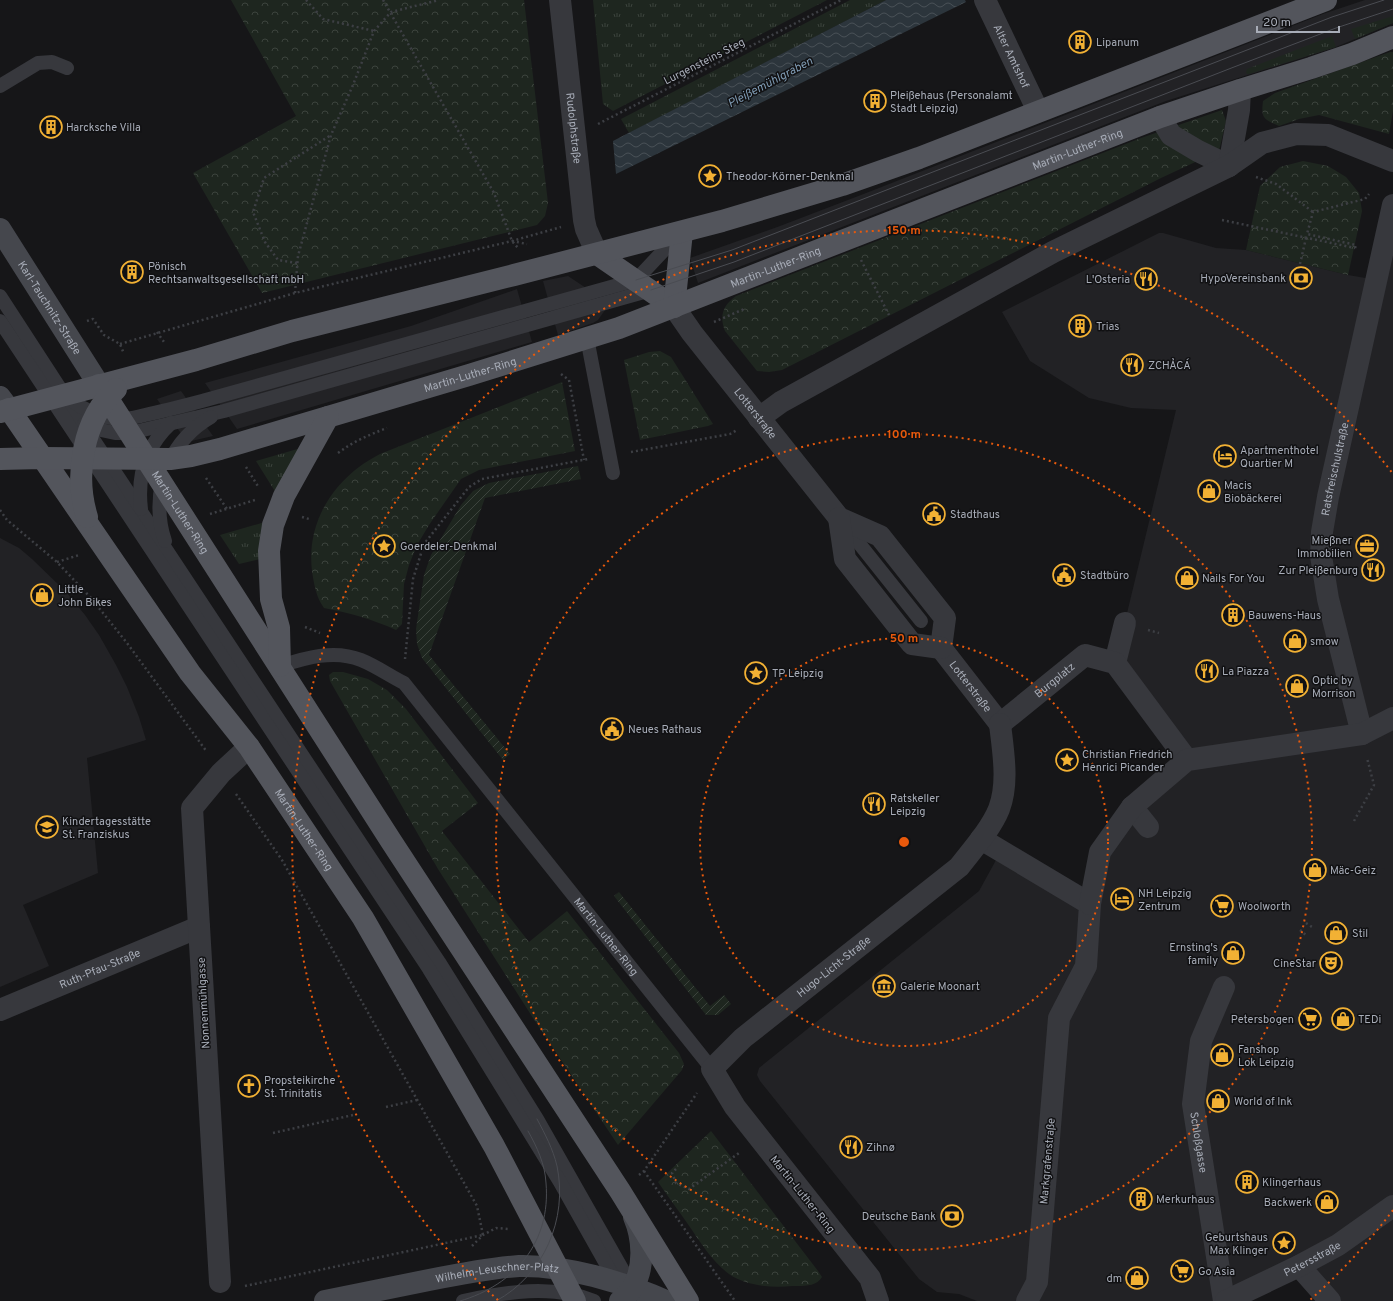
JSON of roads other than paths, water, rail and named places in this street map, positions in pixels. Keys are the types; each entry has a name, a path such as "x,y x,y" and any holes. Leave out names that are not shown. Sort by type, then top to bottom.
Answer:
{"main road":[{"name":"Martin-Luther-Ring","path":"94,532 86,516 81,486 93,431 130,377 196,360 292,331 682,232 842,185 919,158 1326,0"},
{"name":"Martin-Luther-Ring","path":"574,1298 494,1146 363,918 249,747 190,673 94,532 3,406 57,396 93,431 146,459 170,459 220,449 469,376 619,328 1160,117 1352,54 1393,37"},
{"name":"Karl-Tauchnitz-Straße","path":"0,229 93,431"},
{"path":"674,307 682,232"},
{"path":"597,254 674,307"},
{"path":"280,666 279,628 270,599 269,551 273,525 284,496 328,417"},
{"name":"Martin-Luther-Ring","path":"42,458 93,431 125,426 391,841 620,1191 688,1301"},
{"path":"0,459 42,458"},
{"name":"Martin-Luther-Ring","path":"620,1191 635,1220 641,1245 641,1262 627,1295"},
{"name":"Wilhelm-Leuschner-Platz","path":"325,1301 486,1270 520,1266 559,1269 627,1295 666,1301"}],"street":[{"name":"Rudolphstraße","path":"560,0 584,220 586,229 597,254"},
{"name":"Alter Amtshof","path":"985,0 1038,111"},
{"path":"1229,166 1239,110 1240,90"},
{"path":"1160,117 1172,135 1198,151 1229,166"},
{"path":"759,418 781,402 1053,252 1229,166 1262,143 1296,134 1328,135 1393,161"},
{"name":"Ratsfreischulstraße","path":"1362,734 1328,599 1321,556 1322,532 1330,489 1393,205"},
{"name":"Lotterstraße","path":"674,307 692,333 839,518 880,536 931,600 945,618 941,648 1000,724"},
{"path":"839,518 845,559 912,644 941,648"},
{"path":"1125,623 1115,664 1187,760"},
{"name":"Burgplatz","path":"1000,724 1085,655 1115,664"},
{"path":"1000,724 1004,762 1003,794 999,810 981,839 1090,904 1100,852 1132,807 1187,760 1362,734 1393,718"},
{"name":"Nonnenmühlgasse","path":"220,1282 192,808 221,773 249,747"},
{"path":"1132,807 1148,827"},
{"name":"Hugo-Licht-Straße","path":"712,1069 743,1038 959,867 981,839"},
{"name":"Markgrafenstraße","path":"1027,1301 1037,1282 1060,1018 1086,966 1090,904"},
{"name":"Ruth-Pfau-Straße","path":"0,1010 199,927"},
{"name":"Schloßgasse","path":"1224,987 1201,1041 1193,1104 1225,1301"},
{"name":"Martin-Luther-Ring","path":"712,1069 735,1107 759,1139 870,1278 878,1301"},
{"name":"Petersstraße","path":"1225,1301 1338,1245 1393,1206"},
{"path":"1298,1266 1330,1301"}],"lane":[{"path":"0,86 38,63 52,62 66,68"},
{"path":"125,426 169,424 224,411 644,285 682,232"},
{"path":"93,431 101,430 116,433 125,426 128,419 160,412 644,285"},
{"path":"0,296 57,396 93,431 167,573"},
{"path":"0,321 57,396 93,431 141,511 439,962 536,1119 627,1295"},
{"path":"587,338 613,473"},
{"path":"215,397 192,407 169,424 158,437 146,459 139,485 141,511 150,544 167,573 429,969 560,1182 627,1295"},
{"path":"184,576 169,550 159,519 162,483 170,459 178,447 193,430 208,419 224,411"},
{"path":"839,518 921,621"},
{"name":"Martin-Luther-Ring","path":"280,666 307,657 343,655 360,660 404,684 712,1069"},
{"path":"463,1301 527,1292 551,1292 594,1301"}],"water":[{"name":"Pleißemühlgraben","path":"886,0 965,0 966,2 616,174 613,141"}],"tram line":[{"path":"636,280 732,250 1332,17 1384,0"},
{"path":"651,290 734,262 1234,67 1336,28 1393,9"},
{"path":"496,1301 513,1290 539,1261 549,1244 555,1225 559,1206 560,1186 557,1166 546,1136 537,1119"},
{"path":"460,1301 480,1294 513,1272 526,1258 535,1242 542,1224 546,1204 546,1183 540,1156 528,1131"}],"place":[{"name":"Lipanum","path":"1080,42"},
{"name":"Pleißehaus (Personalamt Stadt Leipzig)","path":"875,101"},
{"name":"Harcksche Villa","path":"51,127"},
{"name":"Theodor-Körner-Denkmal","path":"710,176"},
{"name":"Pönisch Rechtsanwaltsgesellschaft mbH","path":"132,272"},
{"name":"HypoVereinsbank","path":"1301,278"},
{"name":"L'Osteria","path":"1146,279"},
{"name":"Trias","path":"1080,326"},
{"name":"ZCHẢCÁ","path":"1132,365"},
{"name":"Apartmenthotel Quartier M","path":"1225,456"},
{"name":"Macis Biobäckerei","path":"1209,491"},
{"name":"Stadthaus","path":"934,514"},
{"name":"Goerdeler-Denkmal","path":"384,546"},
{"name":"Mießner Immobilien","path":"1367,546"},
{"name":"Zur Pleißenburg","path":"1373,570"},
{"name":"Stadtbüro","path":"1064,575"},
{"name":"Nails For You","path":"1187,578"},
{"name":"Little John Bikes","path":"42,595"},
{"name":"Bauwens-Haus","path":"1233,615"},
{"name":"smow","path":"1295,641"},
{"name":"La Piazza","path":"1207,671"},
{"name":"TP Leipzig","path":"756,673"},
{"name":"Optic by Morrison","path":"1297,686"},
{"name":"Neues Rathaus","path":"612,729"},
{"name":"Christian Friedrich Henrici Picander","path":"1067,760"},
{"name":"Ratskeller Leipzig","path":"874,804"},
{"name":"Kindertagesstätte St. Franziskus","path":"47,827"},
{"name":"Mäc-Geiz","path":"1315,870"},
{"name":"NH Leipzig Zentrum","path":"1122,899"},
{"name":"Woolworth","path":"1222,906"},
{"name":"Stil","path":"1336,933"},
{"name":"Ernsting's family","path":"1233,953"},
{"name":"CineStar","path":"1331,963"},
{"name":"Galerie Moonart","path":"884,986"},
{"name":"Petersbogen","path":"1310,1019"},
{"name":"TEDi","path":"1343,1019"},
{"name":"Fanshop Lok Leipzig","path":"1222,1055"},
{"name":"Propsteikirche St. Trinitatis","path":"249,1086"},
{"name":"World of Ink","path":"1218,1101"},
{"name":"Zihnø","path":"851,1147"},
{"name":"Klingerhaus","path":"1247,1182"},
{"name":"Merkurhaus","path":"1141,1199"},
{"name":"Backwerk","path":"1327,1202"},
{"name":"Deutsche Bank","path":"952,1216"},
{"name":"Geburtshaus Max Klinger","path":"1284,1243"},
{"name":"Go Asia","path":"1182,1271"},
{"name":"dm","path":"1137,1278"}]}
